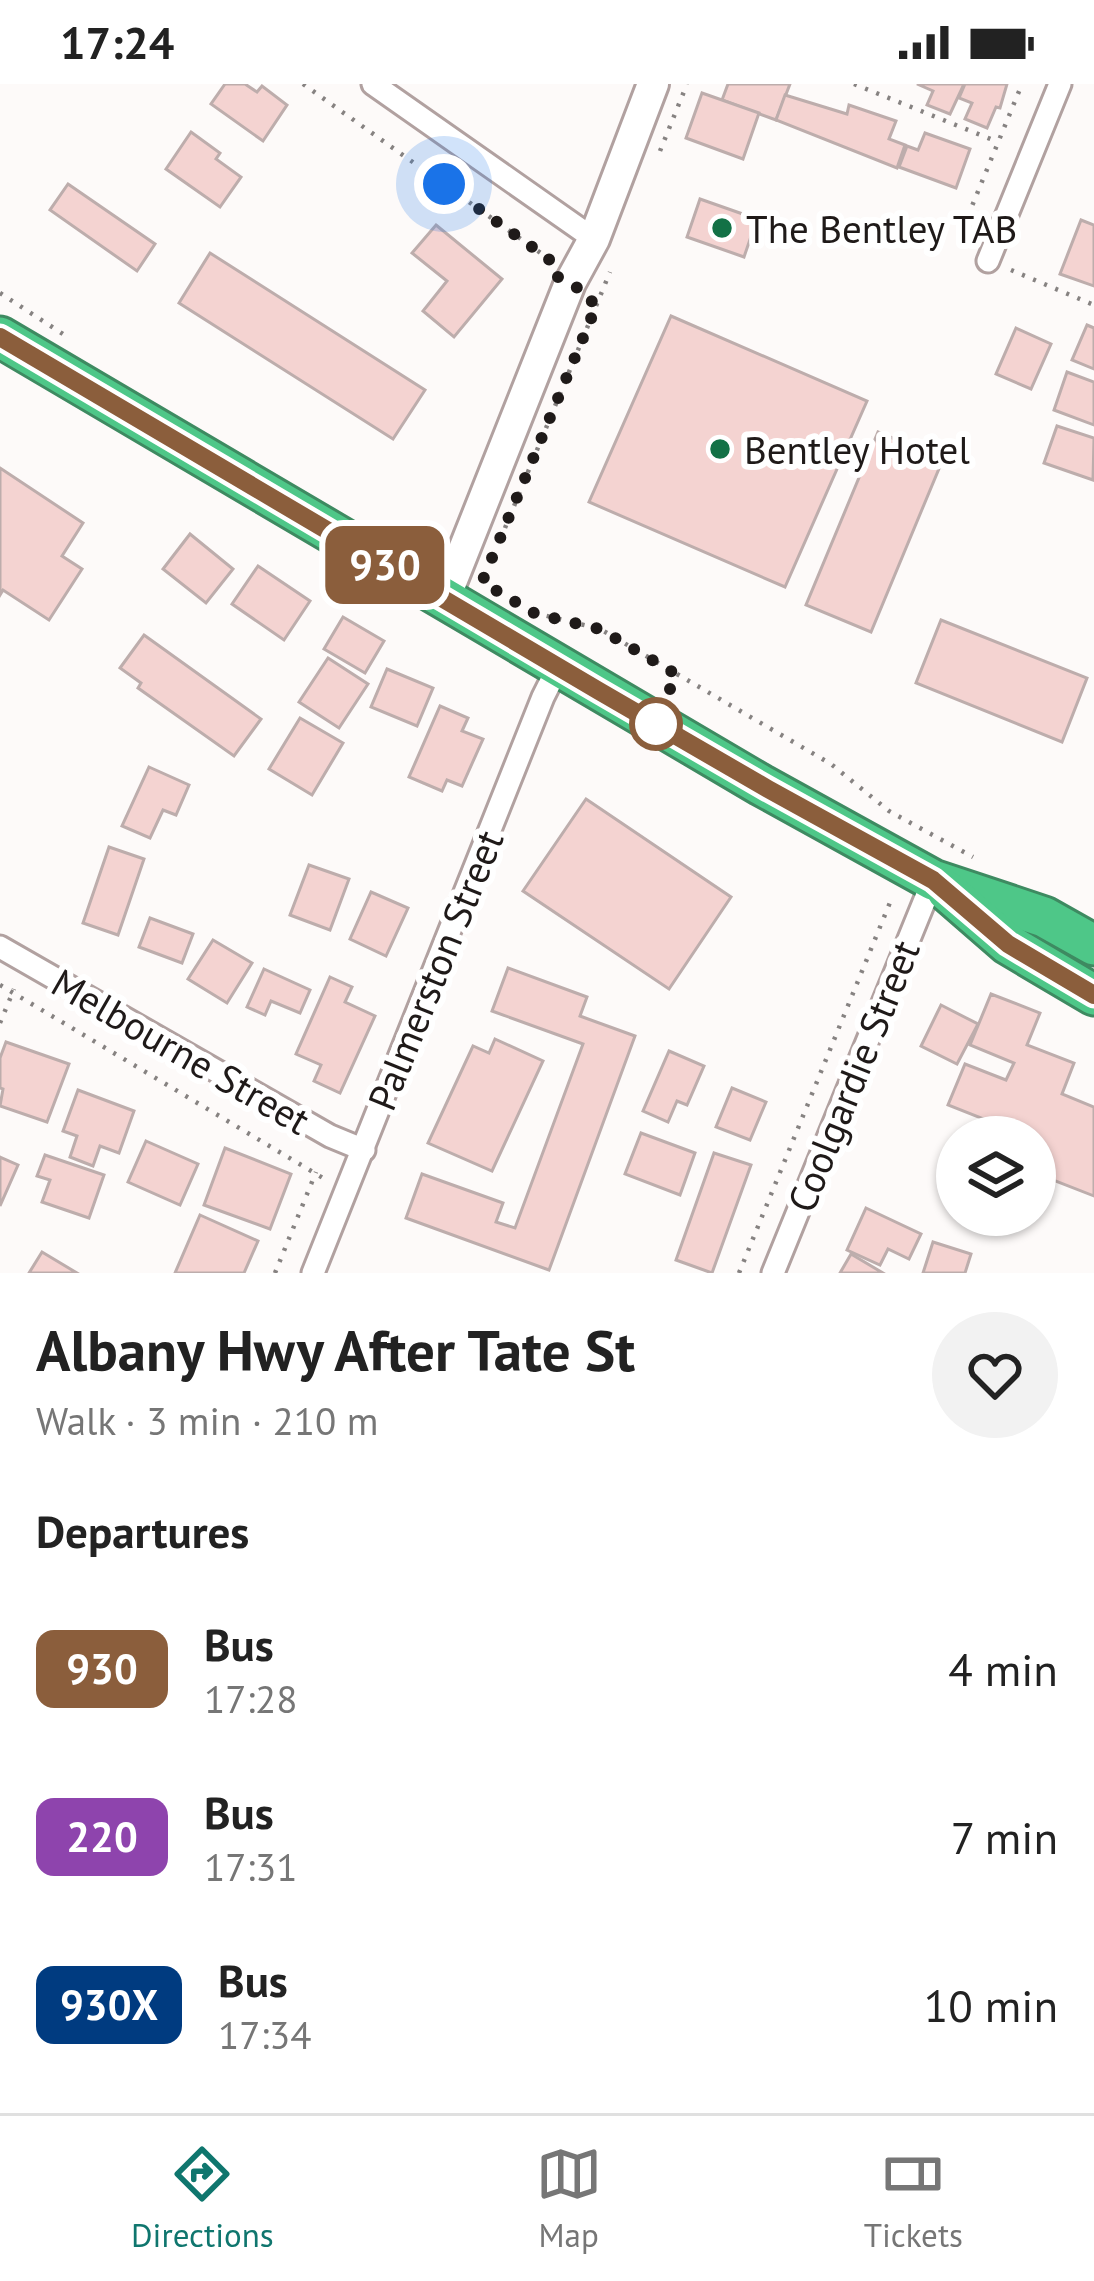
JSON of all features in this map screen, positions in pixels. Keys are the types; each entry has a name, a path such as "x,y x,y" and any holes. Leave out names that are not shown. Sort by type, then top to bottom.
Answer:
{"highway":[{"path":"0,337 768,789 933,880 1044,917 1094,945"},
{"path":"933,880 1008,944 1094,995"}],"street":[{"path":"373,84 604,250"},
{"path":"443,599 570,283 604,250 653,84"},
{"path":"988,261 1060,84"},
{"name":"Palmerston Street","path":"313,1273 558,667"},
{"name":"Coolgardie Street","path":"773,1273 933,880"},
{"name":"Melbourne Street","path":"0,947 330,1136 364,1150"}],"path":[{"path":"303,84 549,259 551,273 597,304"},
{"path":"660,150 687,84"},
{"path":"854,84 998,142"},
{"path":"1022,84 972,206 988,261 1094,305"},
{"path":"498,544 597,304 604,250"},
{"path":"536,614 600,629 831,764 889,811 971,856"},
{"path":"739,1273 891,900"},
{"path":"0,1023 25,962"},
{"path":"0,985 328,1181"},
{"path":"275,1273 316,1172"}],"building":[{"path":"225,84 245,84 257,92 262,86 287,105 263,141 211,104"},
{"path":"728,84 790,84 776,120 722,100"},
{"path":"917,84 964,84 950,114 927,105 933,91"},
{"path":"965,84 1007,84 987,128 965,119 972,103 959,98"},
{"path":"702,93 759,113 743,159 686,138"},
{"path":"785,95 847,114 849,105 896,121 889,139 905,145 897,168 776,120"},
{"path":"191,132 220,153 216,159 241,177 220,207 166,169"},
{"path":"925,133 970,149 956,188 899,167 907,146 918,150"},
{"path":"68,184 155,244 137,271 50,210"},
{"name":"The Bentley TAB","path":"700,199 757,219 744,257 687,237"},
{"path":"1081,220 1094,225 1094,286 1060,274"},
{"path":"436,225 502,279 454,337 423,311 447,281 412,253"},
{"path":"210,253 425,390 393,439 179,303"},
{"path":"671,316 867,401 785,587 589,502"},
{"path":"1087,325 1094,328 1094,369 1072,360"},
{"path":"1016,328 1051,344 1031,389 996,374"},
{"path":"1067,372 1094,382 1094,425 1054,410"},
{"path":"1057,426 1094,438 1093,480 1044,463"},
{"path":"878,432 943,459 871,632 806,605"},
{"path":"0,468 83,523 62,556 82,569 49,620 3,590 0,595"},
{"path":"190,534 233,569 206,603 163,569"},
{"path":"258,566 310,601 284,640 232,604"},
{"path":"343,617 384,641 365,673 324,649"},
{"path":"941,620 1087,678 1062,742 916,683"},
{"path":"144,635 261,719 234,756 138,688 141,683 120,668"},
{"path":"328,658 368,684 339,728 299,702"},
{"path":"387,669 433,688 417,726 371,707"},
{"path":"440,706 468,718 462,731 483,739 462,786 447,780 442,791 409,777"},
{"path":"300,718 343,743 312,795 269,769"},
{"path":"149,767 189,785 176,815 163,810 150,838 122,826"},
{"path":"586,799 731,897 669,989 523,891"},
{"path":"109,847 144,859 118,935 83,923"},
{"path":"309,865 349,879 330,930 290,915"},
{"path":"371,892 408,908 386,956 350,939"},
{"path":"150,918 193,934 182,963 139,947"},
{"path":"213,940 252,963 227,1003 188,979"},
{"path":"508,968 587,997 580,1016 635,1036 549,1270 406,1218 422,1174 503,1203 496,1222 515,1228 583,1044 492,1011"},
{"path":"264,969 310,990 300,1013 271,1001 265,1015 247,1007"},
{"path":"330,977 352,987 345,1002 375,1016 340,1093 314,1081 321,1065 296,1054"},
{"path":"991,994 1040,1013 1027,1045 1074,1063 1062,1094 1094,1107 1094,1196 1056,1181 1056,1116 976,1116 948,1105 965,1064 1006,1080 1014,1063 970,1045"},
{"path":"941,1005 978,1024 957,1064 921,1046"},
{"path":"495,1039 543,1061 492,1171 428,1143 473,1046 489,1053"},
{"path":"6,1042 69,1064 47,1122 0,1106 0,1058"},
{"path":"669,1051 704,1066 687,1105 677,1101 668,1122 643,1111"},
{"path":"732,1088 766,1102 750,1140 716,1127"},
{"path":"78,1090 134,1111 119,1153 100,1146 93,1166 70,1157 77,1136 63,1131"},
{"path":"641,1133 695,1153 680,1195 625,1174"},
{"path":"146,1141 198,1164 180,1205 128,1182"},
{"path":"225,1148 291,1174 270,1229 204,1205"},
{"path":"714,1153 751,1165 712,1273 676,1260"},
{"path":"45,1155 104,1175 89,1218 42,1202 50,1180 37,1176"},
{"path":"0,1157 18,1165 0,1206"},
{"path":"866,1208 921,1234 909,1259 888,1249 880,1265 847,1250"},
{"path":"200,1215 258,1241 244,1273 175,1273"},
{"path":"933,1242 971,1254 965,1273 923,1273"},
{"path":"42,1252 77,1273 29,1273"},
{"path":"851,1254 883,1273 840,1273"}],"bus line":[{"name":"930","path":"0,337 599,691 933,880 1008,944 1094,995"}],"place":[{"name":"The Bentley TAB","path":"722,228"},
{"name":"Bentley Hotel","path":"720,449"}],"route":[{"path":"444,184 549,259 551,273 597,304 482,582 536,614 600,629 676,674 656,724"}]}
